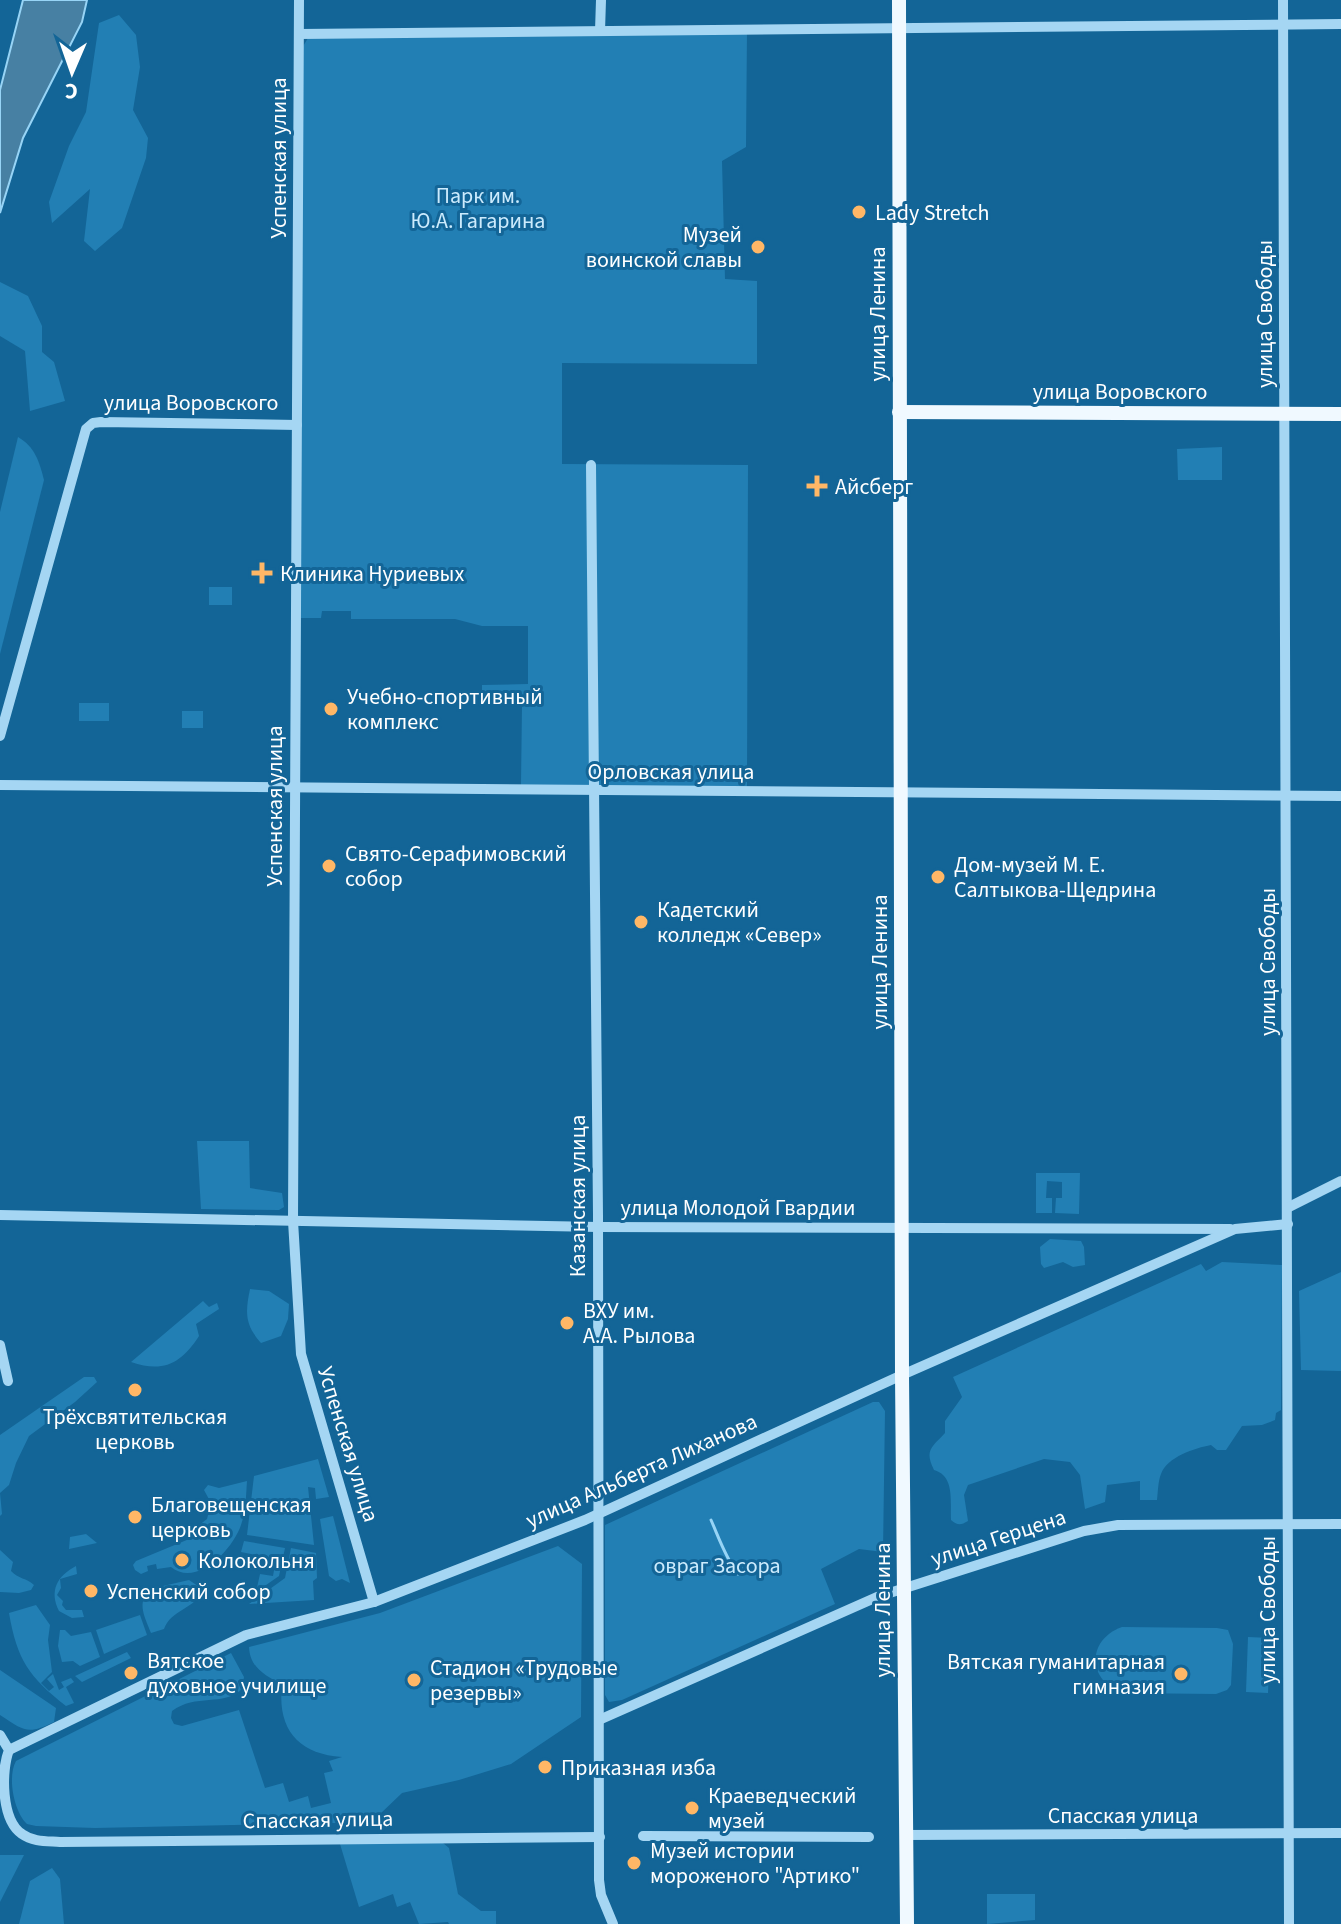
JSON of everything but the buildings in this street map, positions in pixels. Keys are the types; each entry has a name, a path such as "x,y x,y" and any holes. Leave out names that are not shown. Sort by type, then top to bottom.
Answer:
{"main road":[{"name":"улица Ленина","path":"899,0 902,1375 907,1924"},
{"name":"улица Воровского","path":"899,412 1341,414"}],"street":[{"name":"Успенская улица","path":"299,0 293,1221 301,1354 374,1602"},
{"path":"600,31 601,0"},
{"name":"улица Свободы","path":"1283,0 1289,1924"},
{"path":"299,34 1341,24"},
{"name":"улица Воровского","path":"0,736 86,429 93,423 101,422 297,425"},
{"name":"Казанская улица","path":"591,465 600,1888 613,1924"},
{"name":"Орловская улица","path":"0,785 1341,796"},
{"path":"1289,1207 1341,1181"},
{"name":"улица Молодой Гвардии","path":"0,1215 598,1227 1235,1229"},
{"name":"улица Альберта Лиханова","path":"9,1750 246,1635 374,1602 596,1515 902,1375 1235,1229 1288,1224"},
{"path":"0,1345 8,1381"},
{"name":"улица Герцена","path":"599,1720 904,1587 1100,1527 1341,1524"},
{"path":"0,1735 9,1750"},
{"name":"Спасская улица","path":"9,1750 3,1773 10,1815 20,1833 36,1840 600,1837"},
{"name":"Спасская улица","path":"905,1835 1341,1833"},
{"path":"643,1836 869,1837"}],"green space":[{"path":"119,15 136,35 140,67 133,110 148,138 146,158 122,228 95,251 84,241 90,189 52,223 49,202 69,146 86,112 99,23"},
{"name":"Парк им. Ю.А. Гагарина","path":"747,30 746,147 722,161 725,279 757,281 757,364 562,363 562,464 748,465 747,787 521,785 522,705 482,705 482,685 528,684 528,626 482,626 455,619 351,619 351,611 322,611 321,618 301,618 302,48 308,38"},
{"path":"0,282 28,296 42,326 42,352 54,362 65,401 30,411 25,351 0,336"},
{"path":"18,437 36,455 44,480 0,654 0,512"},
{"path":"1222,447 1222,480 1178,480 1177,449"},
{"path":"209,587 232,587 232,605 209,605"},
{"path":"79,703 109,703 109,721 79,721"},
{"path":"182,711 203,711 203,728 182,728"},
{"path":"197,1141 249,1141 250,1188 282,1193 284,1207 279,1210 201,1209"},
{"path":"1036,1173 1080,1173 1079,1214 1055,1213 1056,1198 1062,1198 1062,1182 1047,1181 1046,1198 1052,1198 1052,1213 1036,1213"},
{"path":"1050,1239 1081,1241 1085,1265 1073,1267 1063,1262 1044,1268 1040,1247"},
{"path":"1222,1262 1282,1265 1281,1410 1276,1413 1275,1420 1262,1425 1242,1426 1226,1450 1217,1450 1211,1445 1175,1458 1161,1474 1157,1500 1140,1500 1140,1481 1107,1485 1105,1502 1085,1509 1080,1475 1070,1462 1044,1459 968,1485 964,1495 968,1521 960,1524 951,1520 948,1483 941,1473 934,1470 930,1453 945,1433 945,1421 962,1397 953,1377 1201,1264 1206,1271"},
{"path":"1341,1272 1341,1371 1301,1370 1299,1291"},
{"path":"250,1289 269,1291 289,1304 288,1319 281,1336 261,1343 252,1330 247,1305"},
{"path":"203,1301 209,1307 217,1303 219,1309 196,1324 199,1336 178,1359 153,1367 131,1362"},
{"path":"84,1377 94,1377 97,1382 75,1402 29,1436 9,1485 0,1493 0,1435"},
{"name":"овраг Засора","path":"873,1402 879,1402 885,1411 883,1552 859,1549 821,1569 835,1604 622,1700 609,1702 605,1695 605,1525"},
{"path":"318,1459 329,1497 316,1499 315,1488 308,1487 314,1545 247,1535 254,1476"},
{"path":"247,1481 245,1509 237,1535 213,1563 192,1573 171,1567 157,1569 156,1564 147,1566 148,1571 141,1574 135,1570 133,1565 136,1561 194,1537 198,1526 207,1519 211,1503 204,1490 208,1485 219,1488"},
{"path":"333,1516 350,1583 342,1579 336,1581 329,1576 320,1519"},
{"path":"86,1534 97,1543 69,1549 70,1537"},
{"path":"244,1541 285,1548 279,1576 256,1592 260,1574 273,1576 276,1559 241,1552"},
{"path":"558,1546 582,1564 581,1717 511,1764 402,1793 379,1815 379,1822 95,1828 36,1826 22,1819 12,1785 16,1761 231,1653 244,1677 242,1689 226,1698 181,1706 172,1711 174,1724 182,1726 239,1710 265,1788 283,1783 289,1802 308,1796 311,1808 331,1803 324,1773 333,1771 329,1761 342,1757 313,1751 294,1736 283,1714 282,1685 255,1666 249,1647 380,1613"},
{"path":"291,1548 316,1553 314,1600 249,1604 285,1578"},
{"path":"0,1550 13,1562 11,1571 34,1585 31,1590 0,1592"},
{"path":"76,1566 77,1574 60,1579 64,1574"},
{"path":"60,1579 61,1588 57,1595 63,1601 62,1605 66,1610 82,1610 84,1617 72,1618 59,1611 55,1591"},
{"path":"189,1580 198,1586 201,1593 197,1599 171,1618 164,1629 151,1633 143,1610 146,1594 150,1589"},
{"path":"36,1605 50,1625 48,1640 52,1672 41,1683 49,1691 54,1687 47,1679 53,1674 59,1690 64,1687 61,1682 71,1678 74,1682 66,1687 74,1703 66,1706 43,1686 34,1676 16,1643 9,1613"},
{"path":"140,1615 147,1635 104,1654 96,1630"},
{"path":"1122,1627 1228,1630 1233,1644 1231,1685 1216,1694 1123,1693 1111,1687 1097,1670 1097,1650 1110,1633"},
{"path":"60,1630 71,1636 91,1632 100,1657 80,1666 73,1661 62,1662 58,1646"},
{"path":"1248,1637 1270,1638 1268,1693 1246,1692"},
{"path":"127,1652 131,1658 82,1682 75,1676"},
{"path":"0,1670 56,1708 54,1722 32,1730 15,1725 0,1715"},
{"path":"443,1843 449,1848 458,1894 481,1911 496,1911 496,1924 419,1924 410,1902 397,1907 393,1894 359,1907 340,1844"},
{"path":"0,1855 24,1855 0,1902"},
{"path":"52,1868 60,1879 64,1924 19,1924 30,1881"},
{"path":"987,1894 1035,1894 1035,1920 987,1924"}],"shaded area":[{"path":"23,0 87,0 82,22 23,138 0,213 0,90"}],"waterway":[{"path":"711,1520 738,1574"}],"place":[{"name":"Lady Stretch","path":"859,212"},
{"name":"Музей воинской славы","path":"758,247"},
{"name":"Айсберг","path":"817,486"},
{"name":"Клиника Нуриевых","path":"262,573"},
{"name":"Учебно-спортивный комплекс","path":"331,709"},
{"name":"Свято-Серафимовский собор","path":"329,866"},
{"name":"Дом-музей М. Е. Салтыкова-Щедрина","path":"938,877"},
{"name":"Кадетский колледж «Север»","path":"641,922"},
{"name":"ВХУ им. А.А. Рылова","path":"567,1323"},
{"name":"Трёхсвятительская церковь","path":"135,1390"},
{"name":"Благовещенская церковь","path":"135,1517"},
{"name":"Колокольня","path":"182,1560"},
{"name":"Успенский собор","path":"91,1591"},
{"name":"Вятское духовное училище","path":"131,1673"},
{"name":"Вятская гуманитарная гимназия","path":"1181,1674"},
{"name":"Стадион «Трудовые резервы»","path":"414,1680"},
{"name":"Приказная изба","path":"545,1767"},
{"name":"Краеведческий музей","path":"692,1808"},
{"name":"Музей истории мороженого \"Артико\"","path":"634,1863"}]}
